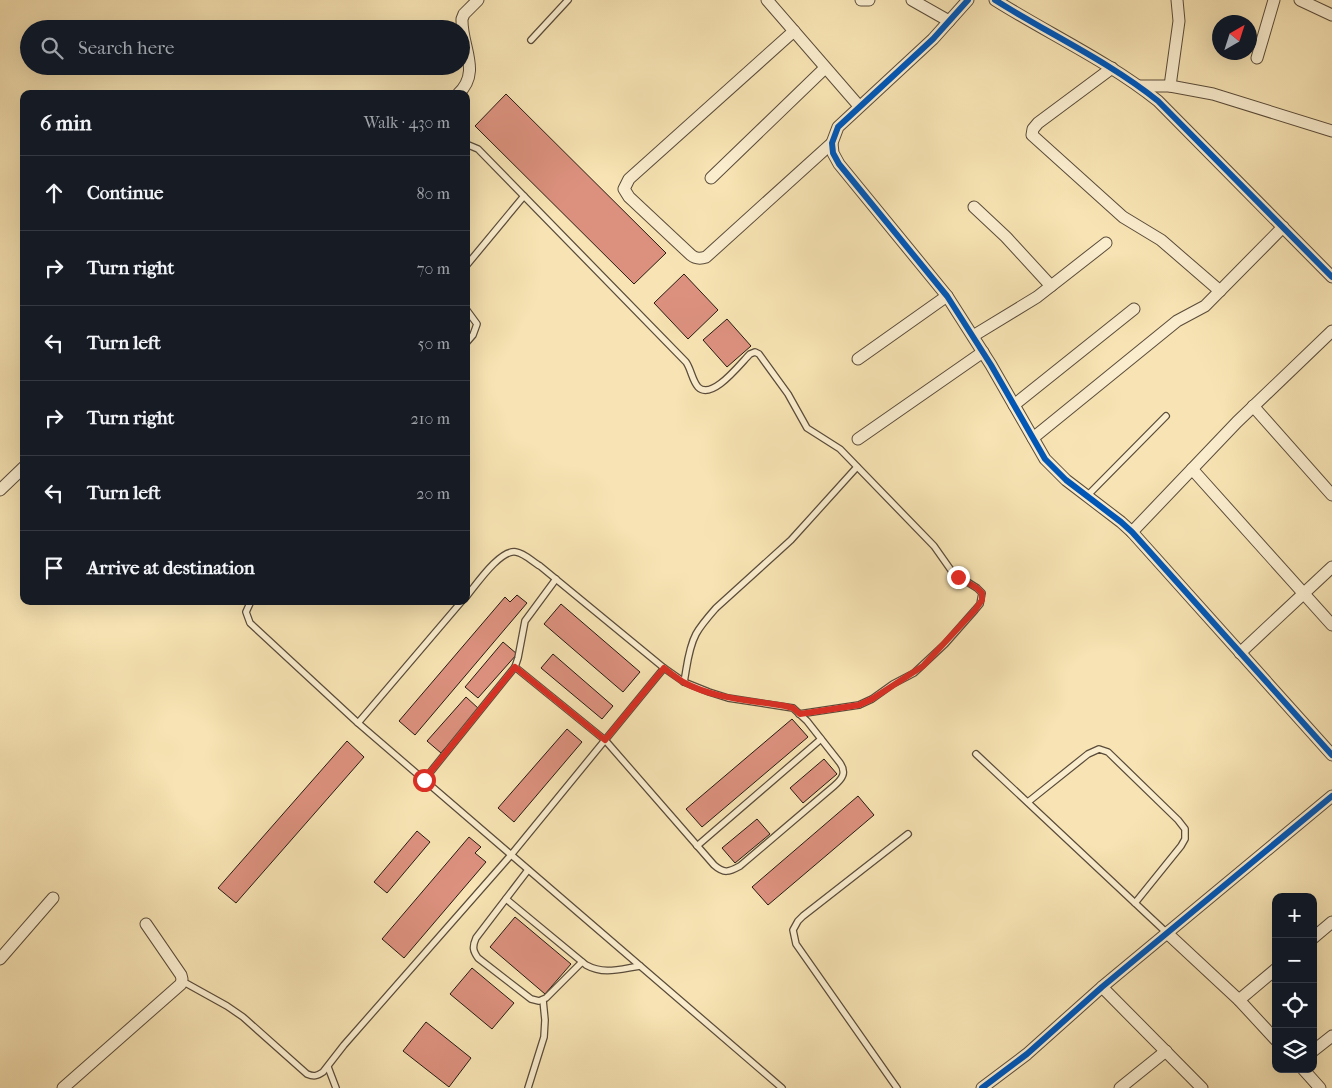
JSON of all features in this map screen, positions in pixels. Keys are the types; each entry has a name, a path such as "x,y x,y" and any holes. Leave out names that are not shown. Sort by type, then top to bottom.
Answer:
{"street":[{"path":"462,20 464,14 478,0"},
{"path":"766,0 859,106"},
{"path":"861,0 870,0"},
{"path":"912,0 949,21"},
{"path":"968,0 918,54 838,127 832,143 833,153 839,164 948,296 1045,459 1086,496 1132,532 1332,755"},
{"path":"995,0 1112,68 1158,101 1332,277"},
{"path":"1257,58 1274,0"},
{"path":"1300,0 1332,15"},
{"path":"1170,86 1179,21 1178,1"},
{"path":"794,31 629,179 624,190 629,197 691,255 698,259 706,257 832,143"},
{"path":"712,178 825,68"},
{"path":"1112,68 1038,123 1032,135 1123,217 1160,240 1220,291"},
{"path":"462,90 470,75"},
{"path":"1139,86 1170,86 1213,94 1332,131"},
{"path":"974,206 1006,237 1051,286"},
{"path":"1033,438 1177,321 1205,306 1283,227"},
{"path":"973,336 1003,319 1051,286 1106,243"},
{"path":"858,358 948,296"},
{"path":"1014,405 1134,309"},
{"path":"1132,532 1253,406 1332,331"},
{"path":"858,439 983,352"},
{"path":"1253,406 1332,495"},
{"path":"1192,468 1332,625"},
{"path":"0,490 20,471"},
{"path":"1240,653 1332,567"},
{"path":"982,1088 1027,1054 1102,986 1332,796"},
{"path":"0,960 53,898"},
{"path":"1317,935 1332,922"},
{"path":"66,1087 176,989 182,981 181,975 146,924"},
{"path":"1167,933 1239,1000 1272,1036"},
{"path":"1239,1000 1272,972"},
{"path":"1102,986 1202,1088"},
{"path":"1317,1048 1332,1036"},
{"path":"1120,1088 1166,1051"},
{"path":"1307,1073 1320,1088"}],"lane":[{"path":"530,40 568,0"},
{"path":"470,146 478,150 686,362 698,386 704,390 711,390 750,354 757,352 788,394 807,428 835,444 934,546 953,573 977,588 983,596 975,610 945,644 914,672 872,699 859,705 800,714"},
{"path":"470,261 524,196"},
{"path":"470,314 477,324 470,338"},
{"path":"1086,496 1166,416"},
{"path":"684,682 691,646 696,634 706,620 716,608 791,540 857,467"},
{"path":"470,592 500,558 512,551 518,552 556,579 664,668 684,682 728,698 793,708 822,739 843,767 843,776 834,786 747,860 730,872 719,870 605,740 515,667"},
{"path":"424,780 515,667 526,621 556,579"},
{"path":"249,605 246,612 250,623 358,723 782,1088"},
{"path":"358,723 459,605"},
{"path":"182,981 243,1017 307,1074 319,1075 328,1067 344,1045 511,855 664,668"},
{"path":"697,846 822,739"},
{"path":"1028,802 1088,754 1099,749 1108,752 1185,829 1185,839 1181,846 1135,903"},
{"path":"976,754 1167,933"},
{"path":"897,1088 796,944 793,930 803,916 908,834"},
{"path":"528,870 476,938 473,948 478,958 531,999 539,1001 543,1000 582,962"},
{"path":"506,899 582,962 599,972 640,966"},
{"path":"528,1088 544,1037 543,1000"},
{"path":"328,1067 336,1088"}],"building":[{"path":"506,94 666,253 634,284 475,126"},
{"path":"684,274 718,310 688,339 654,303"},
{"path":"727,319 751,346 727,367 703,340"},
{"path":"517,595 527,603 415,735 399,721 505,597 510,602"},
{"path":"561,604 640,672 623,692 544,624"},
{"path":"503,642 517,654 478,698 465,687"},
{"path":"553,654 613,706 602,719 541,668"},
{"path":"466,697 479,709 441,753 427,741"},
{"path":"792,719 808,737 702,827 686,809"},
{"path":"567,729 582,742 514,822 498,808"},
{"path":"347,741 364,757 236,903 218,888"},
{"path":"824,759 837,774 803,803 790,788"},
{"path":"858,796 874,815 768,905 752,887"},
{"path":"757,819 770,834 735,863 722,848"},
{"path":"417,831 430,842 387,893 374,882"},
{"path":"469,837 481,847 475,853 486,862 404,958 382,939"},
{"path":"515,917 571,964 545,994 490,947"},
{"path":"472,968 514,1003 492,1029 450,994"},
{"path":"426,1022 471,1058 449,1087 403,1051"}],"cycle path":[{"path":"968,0 933,39 838,127 832,143 833,153 839,164 947,296 991,365 1045,459 1066,480 1132,532 1332,755"},
{"path":"995,0 1099,60 1158,101 1332,277"},
{"path":"982,1088 1027,1054 1102,987 1332,796"}],"route":[{"path":"424,780 515,667 605,740 664,668 684,682 708,692 728,698 785,706 793,708 800,714 849,707 867,702 923,666 980,604 983,596 980,590 958,577"}]}
